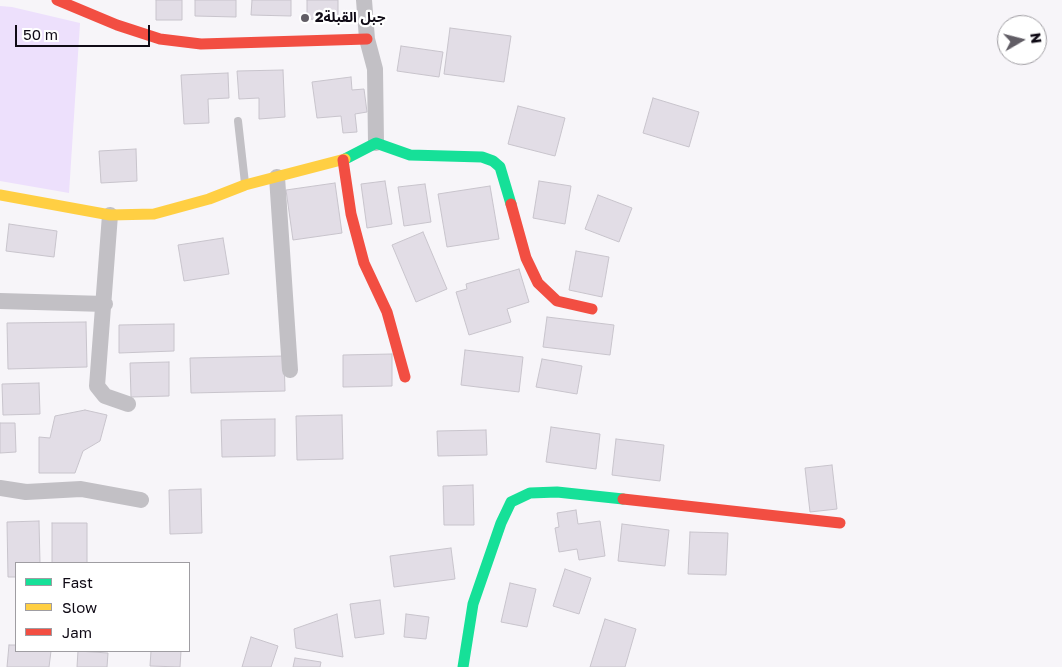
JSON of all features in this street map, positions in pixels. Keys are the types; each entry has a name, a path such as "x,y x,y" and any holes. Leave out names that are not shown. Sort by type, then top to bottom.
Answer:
{"street":[{"path":"57,0 117,26 160,38 201,44 367,39"},
{"path":"364,0 367,39 375,69 376,142"},
{"path":"0,195 110,215 154,214 210,199 245,186 344,160 376,142"},
{"path":"376,142 410,155 482,157 493,161 500,167 506,180 526,258 538,283 557,302 592,309"},
{"path":"344,160 350,214 364,262 387,312 405,377"},
{"path":"277,177 290,370"},
{"path":"110,215 105,304 97,386 105,396 128,404"},
{"path":"0,302 105,304"},
{"path":"0,488 26,492 81,489 141,500"},
{"path":"463,667 473,604 501,523 511,502 530,493 557,492 840,523"}],"lane":[{"path":"238,121 245,186"}],"shaded area":[{"path":"0,6 12,7 80,23 69,193 0,181"}],"building":[{"path":"156,0 182,0 182,20 156,20"},
{"path":"195,0 236,0 236,17 195,16"},
{"path":"252,0 291,0 291,16 251,15"},
{"path":"307,0 338,0 338,20 307,19"},
{"path":"450,28 511,36 504,82 444,74"},
{"path":"401,46 443,52 439,77 397,71"},
{"path":"283,70 285,117 259,119 259,98 239,99 237,71"},
{"path":"228,73 229,98 208,99 209,123 184,124 181,75"},
{"path":"351,77 352,90 364,89 367,112 355,114 357,132 343,133 341,116 317,118 312,82"},
{"path":"653,98 699,112 689,147 643,133"},
{"path":"518,106 565,118 555,156 508,144"},
{"path":"136,149 137,181 101,183 99,151"},
{"path":"385,181 392,224 367,228 361,184"},
{"path":"539,181 571,186 565,224 533,218"},
{"path":"335,183 342,233 293,240 286,190"},
{"path":"425,184 431,222 404,226 398,187"},
{"path":"490,186 499,239 447,247 438,194"},
{"path":"598,195 632,208 619,242 585,229"},
{"path":"9,224 57,231 54,257 6,251"},
{"path":"423,232 447,289 416,302 392,245"},
{"path":"223,238 229,274 184,281 178,245"},
{"path":"576,251 609,257 602,297 569,290"},
{"path":"519,269 529,302 507,309 511,322 469,335 456,292 467,289 466,284"},
{"path":"547,317 614,325 610,355 543,347"},
{"path":"86,322 87,367 8,369 7,323"},
{"path":"174,324 174,351 119,353 119,325"},
{"path":"465,350 523,357 519,392 461,385"},
{"path":"392,354 392,386 343,387 343,355"},
{"path":"284,356 285,391 191,393 190,358"},
{"path":"542,359 582,366 577,394 536,387"},
{"path":"169,362 169,396 131,397 130,363"},
{"path":"39,383 40,414 3,415 2,384"},
{"path":"85,410 107,415 100,441 83,451 75,473 39,473 39,437 50,438 55,416"},
{"path":"342,415 343,459 297,460 296,416"},
{"path":"275,419 275,456 222,457 221,420"},
{"path":"0,423 15,423 16,452 0,453"},
{"path":"551,427 600,434 596,469 546,462"},
{"path":"486,430 487,455 438,456 437,431"},
{"path":"616,439 664,445 660,481 612,475"},
{"path":"832,465 837,509 810,512 805,468"},
{"path":"473,485 474,525 444,525 443,486"},
{"path":"201,489 202,533 170,534 169,490"},
{"path":"576,510 578,524 600,521 605,556 579,560 577,549 559,552 555,528 559,527 557,513"},
{"path":"39,521 40,562 15,562 15,577 8,577 7,522"},
{"path":"52,523 87,523 87,562 52,562"},
{"path":"622,524 669,530 665,566 618,561"},
{"path":"690,532 728,533 726,575 688,574"},
{"path":"451,548 455,579 394,587 390,556"},
{"path":"565,569 591,578 579,614 553,606"},
{"path":"510,583 536,589 527,627 501,622"},
{"path":"380,600 384,634 355,638 350,604"},
{"path":"337,614 343,657 296,648 294,629"},
{"path":"406,614 429,617 426,639 404,637"},
{"path":"605,619 636,629 625,667 590,667"},
{"path":"251,637 278,646 271,667 242,667"},
{"path":"9,645 15,645 15,652 51,652 49,667 7,667"},
{"path":"78,652 108,653 107,667 77,667"},
{"path":"151,652 181,652 180,667 150,666"},
{"path":"295,658 321,662 320,667 293,667"}],"traffic: fast":[{"path":"345,159 376,143 410,155 482,157 493,161 500,167 511,204"},
{"path":"463,667 473,604 501,523 511,502 530,493 557,492 623,499"}],"traffic: slow":[{"path":"0,195 110,215 154,214 209,199 245,185 345,159"}],"traffic: jam":[{"path":"57,0 117,25 160,39 201,44 367,39"},
{"path":"343,160 351,214 364,263 387,312 405,377"},
{"path":"511,204 526,258 538,283 557,301 592,309"},
{"path":"623,499 840,523"}],"place":[{"name":"جبل القبلة2","path":"305,18"}]}
